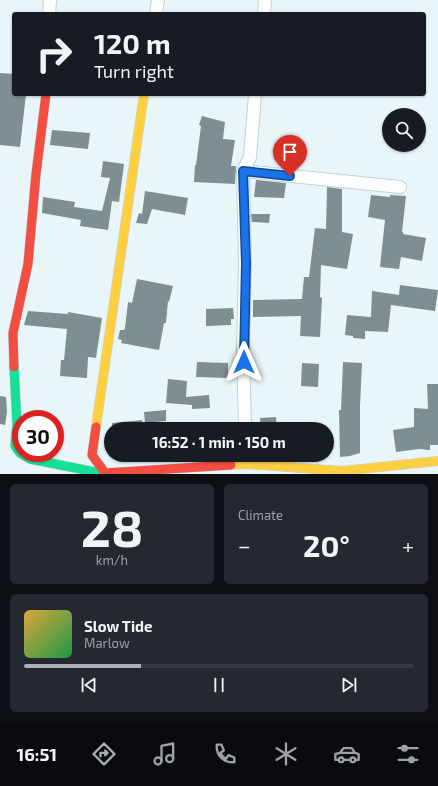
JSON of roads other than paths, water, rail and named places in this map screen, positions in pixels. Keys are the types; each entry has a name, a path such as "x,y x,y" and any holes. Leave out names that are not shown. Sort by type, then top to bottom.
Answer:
{"street":[{"path":"49,12 50,0"},
{"path":"156,12 158,0"},
{"path":"264,12 265,0"},
{"path":"46,96 36,174 28,264 13,333 17,425 15,449 21,456 30,459 105,474 218,462"},
{"path":"105,474 92,456 144,96"},
{"path":"245,422 243,348 246,263 243,171 250,157 255,96"},
{"path":"243,171 400,187"},
{"path":"267,462 342,473 438,461"}]}
